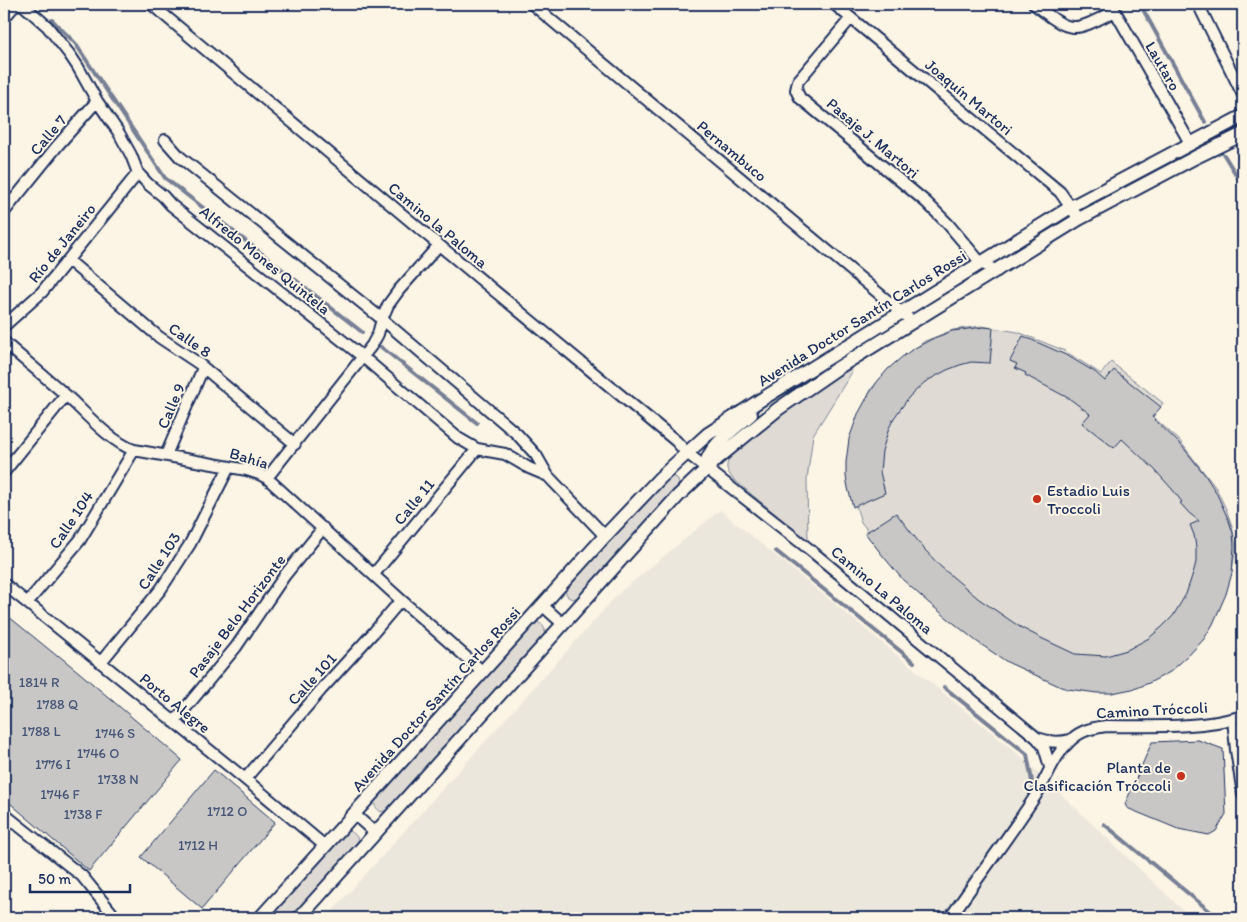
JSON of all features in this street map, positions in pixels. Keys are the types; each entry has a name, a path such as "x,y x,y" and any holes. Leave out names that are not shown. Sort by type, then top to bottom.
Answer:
{"street":[{"path":"4,18 16,4"},
{"name":"Alfredo Mones Quintela","path":"22,4 47,26 70,54 96,101 119,133 138,173 148,184 164,196 171,205 363,357 458,438 478,448 504,454 548,476"},
{"name":"Camino la Paloma","path":"151,4 706,468"},
{"name":"Pernambuco","path":"532,4 913,322"},
{"name":"Joaquín Martori","path":"834,4 1060,192 1079,219"},
{"path":"1034,4 1055,20 1068,27 1076,28 1085,26 1113,7"},
{"path":"1198,4 1243,95"},
{"name":"Lautaro","path":"1113,7 1190,143"},
{"name":"Pasaje J. Martori","path":"851,18 798,81 796,90 800,98 926,202 982,263 997,271"},
{"name":"Calle 7","path":"4,212 96,101"},
{"name":"Avenida Doctor Santín Carlos Rossi","path":"260,918 604,536 660,478 708,434 1071,207 1243,116"},
{"name":"Avenida Doctor Santín Carlos Rossi","path":"299,918 562,624 678,496 706,468 778,409 836,369 1079,219 1243,134"},
{"name":"Alfredo Mones Quintela","path":"165,140 180,157 382,319 518,434 536,455 548,476 604,536"},
{"name":"Río de Janeiro","path":"4,326 42,292 138,173"},
{"path":"267,478 372,345 388,305 439,245"},
{"name":"Calle 8","path":"68,260 159,338 204,368 294,444"},
{"name":"Bahía","path":"4,342 120,443 134,450 247,470 267,478 482,671"},
{"name":"Calle 9","path":"166,455 204,368"},
{"path":"4,472 66,395"},
{"path":"706,468 707,460 712,452 751,414 759,401"},
{"name":"Calle 11","path":"374,574 478,448"},
{"name":"Calle 104","path":"27,603 80,540 134,450"},
{"name":"Calle 103","path":"101,662 161,589 190,544 229,467"},
{"name":"Camino La Paloma","path":"706,468 816,555 1037,738 1044,747 1050,767"},
{"name":"Pasaje Belo Horizonte","path":"174,722 236,647 285,575 323,528"},
{"name":"Porto Alegre","path":"4,584 325,846"},
{"name":"Calle 101","path":"246,780 321,690 401,600"},
{"name":"Avenida Doctor Santín Carlos Rossi","path":"542,605 562,624"},
{"path":"1238,717 1236,750 1243,794"},
{"name":"Camino Tróccoli","path":"950,918 1037,793 1050,767 1070,740 1082,732 1106,726 1191,724 1238,717"},
{"path":"1037,738 1053,742 1070,740"},
{"path":"4,814 82,876 116,918"},
{"name":"Avenida Doctor Santín Carlos Rossi","path":"354,814 375,833"}],"shaded area":[{"name":"Estadio Luis Troccoli","path":"981,326 1018,332 1065,351 1101,374 1111,362 1163,403 1153,417 1179,440 1216,488 1226,509 1236,546 1232,571 1226,591 1130,687 906,579 861,522 848,481 860,412 872,388 893,365 925,341 953,330"},
{"path":"849,368 852,372 813,435 807,479 808,541 733,479 727,470 727,464 732,454 784,411"},
{"path":"667,477 677,478 679,484 677,488 579,596 572,599 568,597 565,591 566,587"},
{"path":"720,510 1024,759 1191,918 325,918 619,593"},
{"path":"536,622 541,624 545,630 544,635 388,809 379,811 375,805 375,799"},
{"path":"349,831 357,837 356,845 289,918 269,918 346,832"}],"building":[{"path":"984,327 993,328 990,363 971,362 947,370 925,382 909,397 889,428 882,451 880,472 885,493 853,507 846,476 849,439 858,414 877,382 902,357 932,339 952,331"},
{"path":"1023,336 1068,356 1095,372 1105,381 1114,370 1161,407 1152,417 1182,446 1205,475 1216,492 1233,533 1232,573 1226,594 1204,639 1170,672 1137,688 1112,693 1068,689 1007,662 976,641 903,580 865,533 896,513 941,567 979,599 1020,627 1075,654 1106,656 1127,650 1149,638 1173,616 1186,594 1194,570 1196,547 1190,525 1199,521 1180,503 1182,502 1154,469 1122,439 1114,448 1082,423 1090,414 1070,399 1015,368 1017,364 1010,361"},
{"path":"8,616 80,673 182,760 89,871 4,798 4,621"},
{"name":"Planta de Clasificación Tróccoli","path":"1198,740 1223,749 1226,814 1216,831 1209,835 1178,829 1127,808 1125,804 1152,742"},
{"path":"214,770 275,822 202,909 141,857"}],"waterway":[{"path":"1140,4 1205,122"},
{"path":"52,20 75,43 165,178 362,332"},
{"path":"1224,155 1243,186"},
{"path":"381,347 477,423"},
{"path":"776,551 914,662"},
{"path":"944,687 1027,754 1033,787"},
{"path":"1104,824 1218,918"}],"place":[{"name":"Estadio Luis Troccoli","path":"1037,499"},
{"name":"Planta de Clasificación Tróccoli","path":"1181,776"}]}
